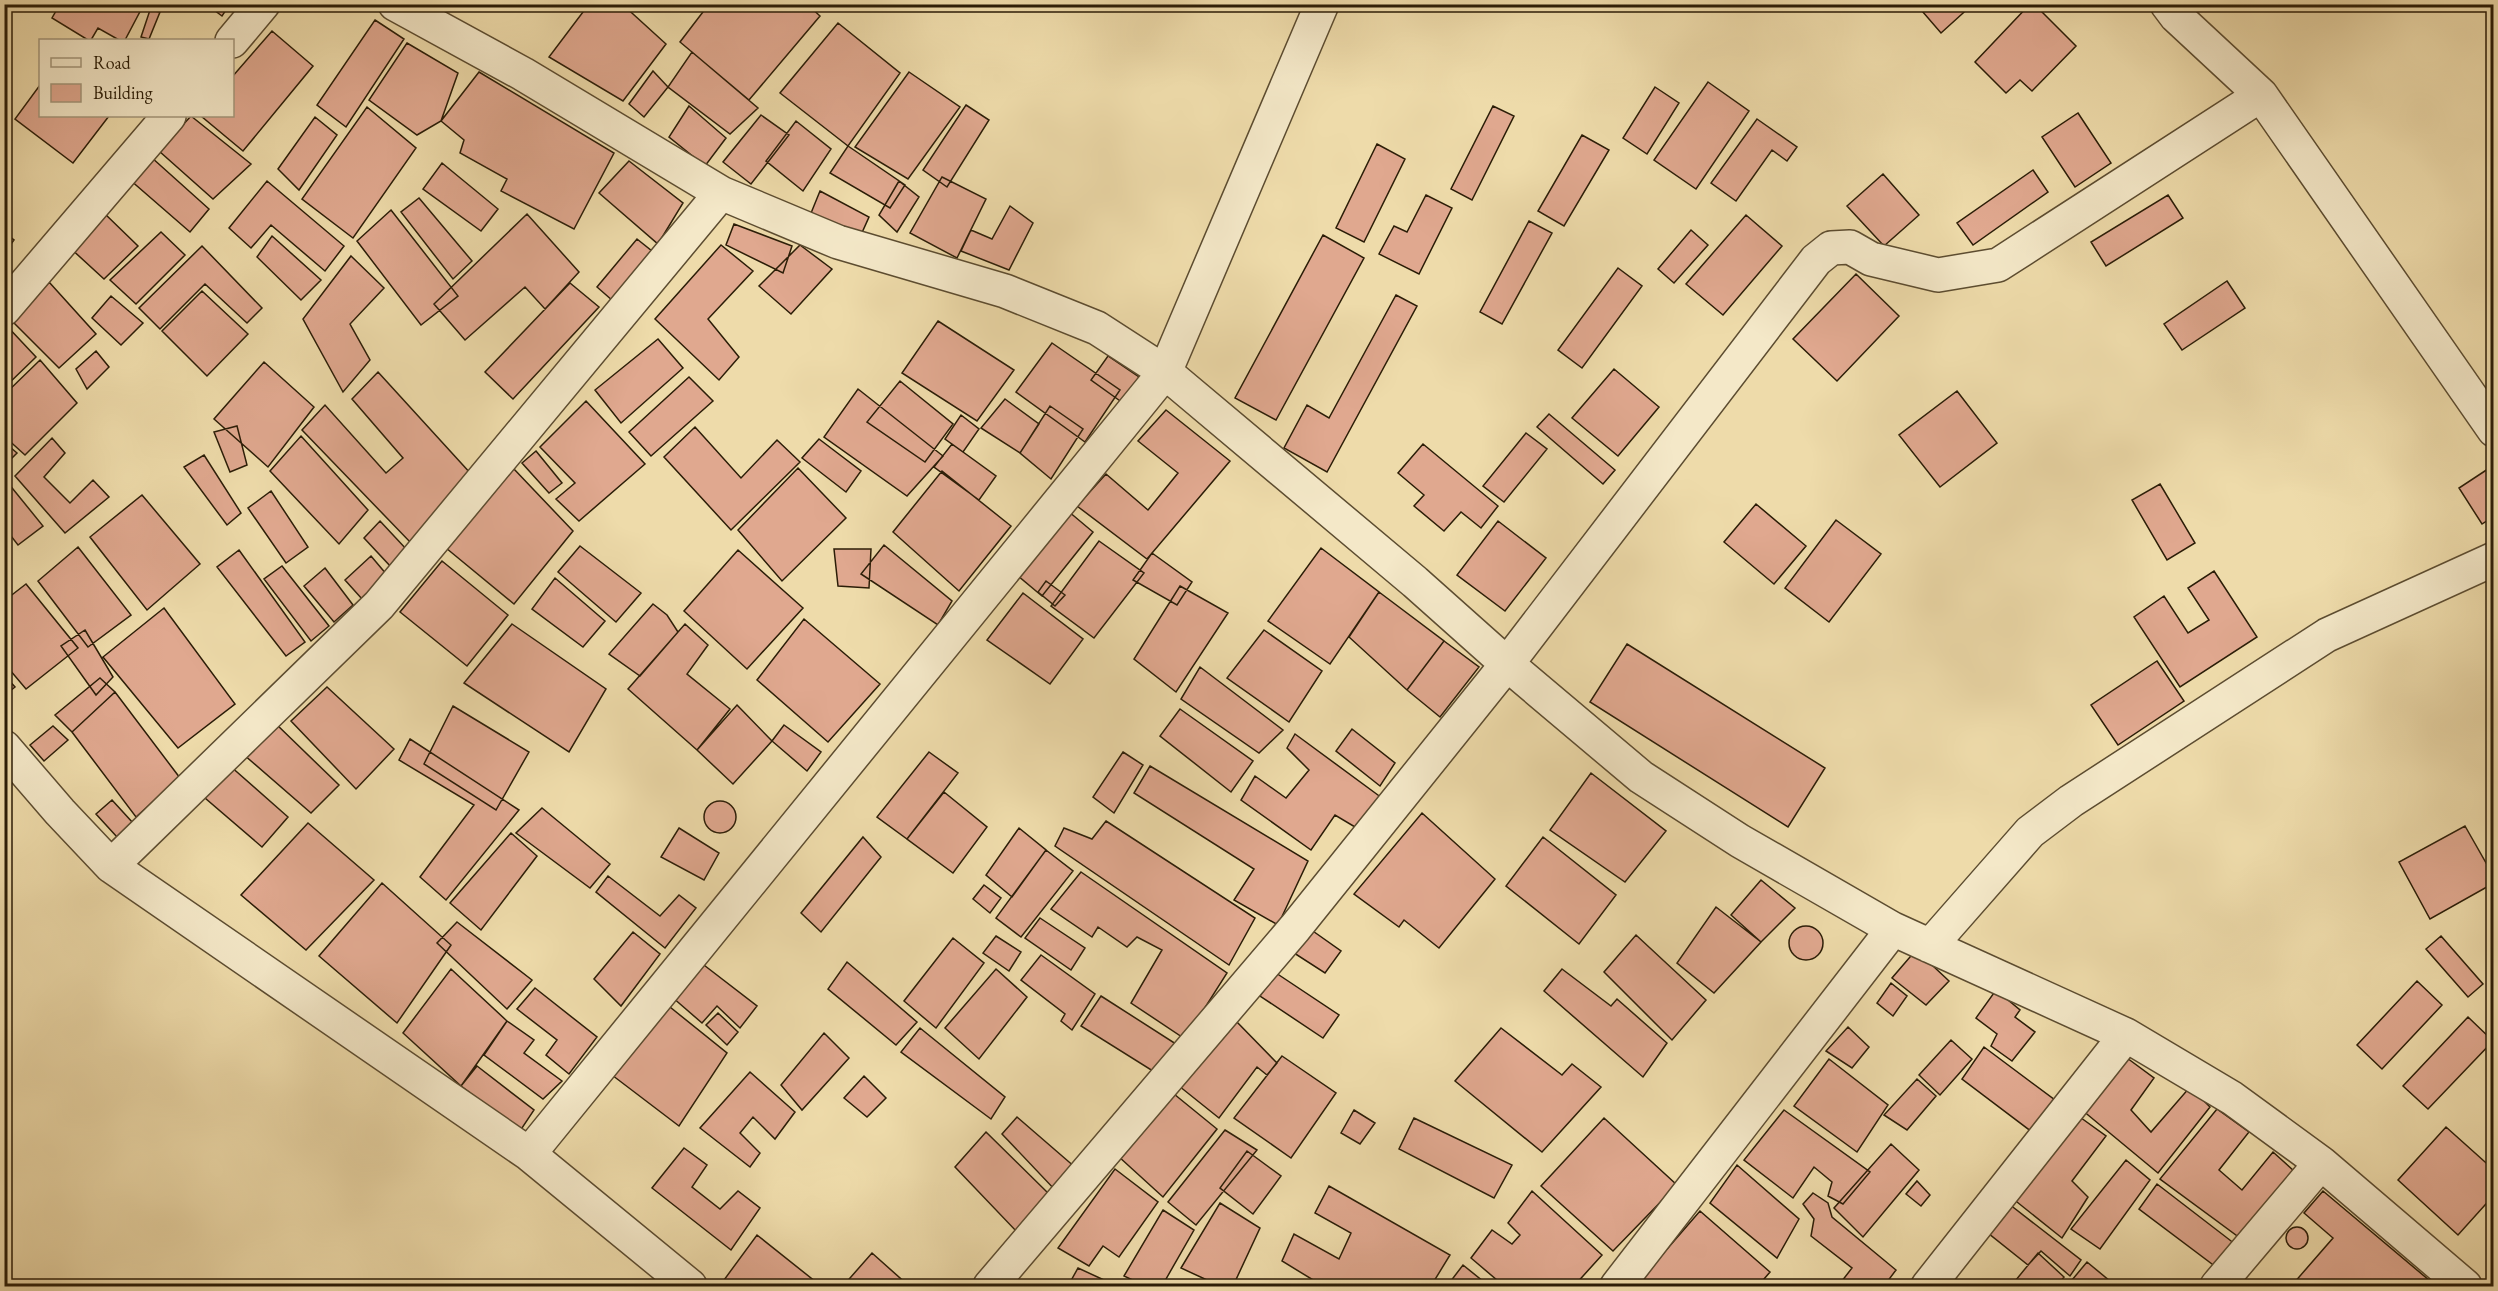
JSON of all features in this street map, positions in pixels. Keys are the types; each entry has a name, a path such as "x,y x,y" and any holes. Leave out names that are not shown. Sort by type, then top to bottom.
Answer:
{"street":[{"path":"234,39 263,4"},
{"path":"395,4 523,74 721,193 838,242 1005,291 1097,328 1165,372 1415,582 1507,664 1641,777 1740,841 1893,929 2126,1035 2232,1098 2321,1163 2465,1287"},
{"path":"529,1154 1165,372 1322,4"},
{"path":"2167,4 2176,16 2261,95 2493,430"},
{"path":"990,1287 1295,928 1507,664 1816,260 1831,248 1850,247 1872,259 1938,275 1998,265 2261,95"},
{"path":"4,309 168,117"},
{"path":"111,866 379,605 721,193"},
{"path":"1930,946 2030,832 2072,801 2327,635 2493,559"},
{"path":"4,747 60,812 111,866 529,1154 690,1287"},
{"path":"1617,1287 1893,929"},
{"path":"1928,1287 2126,1035"},
{"path":"2217,1287 2321,1163"}],"building":[{"path":"60,4 144,4 126,39 117,39 98,28 92,39 86,39 52,18"},
{"path":"206,4 230,4 222,16"},
{"path":"589,4 622,4 666,44 623,101 549,57"},
{"path":"709,4 807,4 820,16 749,100 680,42"},
{"path":"1916,4 1973,4 1941,33"},
{"path":"2030,4 2034,4 2076,46 2032,91 2020,80 2006,93 1975,62"},
{"path":"150,10 160,12 149,39 141,37"},
{"path":"375,20 404,39 346,127 317,105"},
{"path":"838,23 900,73 848,146 780,93"},
{"path":"272,31 313,66 243,151 202,117 234,117 234,75"},
{"path":"407,43 458,73 441,121 417,135 369,100"},
{"path":"692,52 758,108 730,134 668,87"},
{"path":"653,71 668,87 644,117 629,104"},
{"path":"479,72 614,153 574,229 501,191 507,179 460,153 464,140 441,121"},
{"path":"909,72 960,107 908,179 855,147"},
{"path":"1708,82 1749,111 1696,189 1654,160"},
{"path":"39,86 39,117 108,117 73,163 15,119"},
{"path":"1655,87 1679,103 1647,154 1623,138"},
{"path":"966,105 989,120 947,187 923,170"},
{"path":"689,106 726,138 705,166 669,137"},
{"path":"1493,106 1514,116 1472,200 1451,189"},
{"path":"367,107 416,148 353,238 302,199"},
{"path":"2078,113 2111,163 2075,187 2042,137"},
{"path":"761,115 789,135 751,184 723,162"},
{"path":"192,117 251,164 213,199 159,151"},
{"path":"315,117 337,135 299,190 278,169"},
{"path":"1757,119 1797,147 1787,161 1772,150 1736,201 1711,183"},
{"path":"796,121 831,149 803,191 766,161"},
{"path":"1582,135 1609,150 1564,226 1538,211"},
{"path":"1377,144 1405,159 1364,242 1336,228"},
{"path":"848,146 905,185 890,208 830,173"},
{"path":"151,157 209,209 190,232 129,179"},
{"path":"629,161 683,203 658,244 599,193"},
{"path":"442,163 498,209 481,231 423,189"},
{"path":"2033,170 2048,192 1973,245 1957,223"},
{"path":"1883,174 1919,215 1884,246 1847,206"},
{"path":"942,177 986,199 957,258 910,233"},
{"path":"267,181 344,246 325,271 271,225 251,248 229,228"},
{"path":"899,181 919,197 897,232 879,215"},
{"path":"820,191 869,217 860,237 809,218"},
{"path":"1426,195 1452,208 1419,274 1379,254 1394,226 1407,232"},
{"path":"2168,195 2183,218 2106,266 2091,242"},
{"path":"419,198 472,261 453,279 401,212"},
{"path":"1010,206 1033,223 1009,270 961,251 971,230 992,239"},
{"path":"391,210 458,296 421,325 357,241"},
{"path":"103,212 138,246 104,279 68,246"},
{"path":"527,214 579,272 545,309 525,287 465,340 434,304"},
{"path":"1746,215 1782,246 1723,315 1686,284"},
{"path":"1529,221 1552,233 1502,324 1480,312"},
{"path":"734,224 792,246 783,273 726,245"},
{"path":"1691,230 1708,245 1674,283 1658,269"},
{"path":"4,232 14,240 4,254"},
{"path":"161,232 185,255 136,304 110,280"},
{"path":"1323,235 1364,258 1276,420 1235,398"},
{"path":"272,236 321,280 301,300 257,257"},
{"path":"637,239 662,259 621,308 597,287"},
{"path":"721,245 753,271 708,319 739,357 719,380 655,319"},
{"path":"800,245 832,269 791,314 759,286"},
{"path":"202,246 262,308 247,323 205,284 160,329 139,308"},
{"path":"351,256 384,288 350,324 370,360 343,392 303,319"},
{"path":"1618,268 1642,286 1582,368 1558,350"},
{"path":"1856,274 1899,316 1837,381 1793,339"},
{"path":"2227,281 2245,308 2182,350 2164,324"},
{"path":"49,282 96,334 59,368 13,322"},
{"path":"570,283 599,307 513,399 485,372"},
{"path":"202,291 248,334 207,376 162,331"},
{"path":"1396,295 1417,306 1327,472 1284,448 1307,405 1329,418"},
{"path":"111,296 143,323 121,345 92,318"},
{"path":"938,321 1014,370 977,421 902,373"},
{"path":"4,324 36,357 4,388"},
{"path":"658,339 683,368 621,423 595,390"},
{"path":"1052,343 1120,390 1085,442 1016,392"},
{"path":"96,351 109,367 87,389 76,369"},
{"path":"1108,356 1139,377 1123,403 1091,380"},
{"path":"40,360 77,403 25,455 4,436 4,395"},
{"path":"264,362 314,407 268,467 214,419"},
{"path":"1614,369 1659,407 1618,456 1572,418"},
{"path":"378,372 472,475 411,543 302,430 325,405 386,473 403,458 352,399"},
{"path":"689,377 713,401 651,456 629,432"},
{"path":"900,381 953,424 925,462 867,422"},
{"path":"858,389 943,456 907,496 824,437"},
{"path":"1957,391 1997,443 1940,487 1899,435"},
{"path":"1005,399 1039,424 1020,453 981,428"},
{"path":"586,401 645,464 579,521 556,499 575,483 540,447"},
{"path":"1050,406 1083,429 1051,479 1020,453"},
{"path":"1166,410 1230,461 1147,559 1077,506 1106,474 1148,510 1178,473 1138,441"},
{"path":"1549,414 1615,470 1603,484 1537,427"},
{"path":"961,415 979,429 963,452 945,439"},
{"path":"237,426 247,465 230,472 214,432"},
{"path":"695,427 741,478 777,440 800,462 731,530 664,457"},
{"path":"1526,433 1547,449 1504,502 1483,486"},
{"path":"301,436 368,510 339,544 270,471"},
{"path":"52,438 65,453 44,477 70,503 93,480 109,497 65,533 15,476"},
{"path":"819,439 861,471 846,492 802,458"},
{"path":"4,442 17,453 5,465 4,464"},
{"path":"952,444 996,476 979,500 934,467"},
{"path":"1423,444 1498,506 1481,528 1461,512 1444,531 1414,506 1424,495 1398,473"},
{"path":"536,451 562,483 549,493 522,463"},
{"path":"204,455 241,513 227,525 184,467"},
{"path":"2494,465 2494,516 2482,524 2459,488"},
{"path":"513,468 573,531 514,604 446,548"},
{"path":"798,468 846,518 782,581 738,530"},
{"path":"942,471 1011,526 959,591 893,532"},
{"path":"4,478 43,526 18,545 4,527"},
{"path":"2160,484 2195,543 2167,560 2132,500"},
{"path":"271,491 308,547 286,563 248,508"},
{"path":"142,495 200,564 147,610 90,537"},
{"path":"1756,504 1806,546 1774,584 1724,542"},
{"path":"1068,511 1093,532 1042,596 1017,575"},
{"path":"1836,520 1881,554 1829,622 1785,588"},
{"path":"380,521 408,551 393,569 364,538"},
{"path":"1498,521 1546,558 1505,611 1457,575"},
{"path":"1099,541 1144,573 1094,638 1051,606"},
{"path":"884,545 952,601 938,625 861,574"},
{"path":"580,546 641,593 616,622 558,572"},
{"path":"78,547 131,615 88,647 38,581"},
{"path":"1321,548 1379,592 1330,664 1268,621"},
{"path":"834,549 871,549 869,588 838,586"},
{"path":"239,550 305,642 286,656 217,567"},
{"path":"738,550 803,608 747,669 684,611"},
{"path":"1152,553 1192,582 1177,605 1133,580"},
{"path":"371,556 387,575 362,599 345,580"},
{"path":"442,561 508,615 467,666 400,612"},
{"path":"282,566 329,626 311,641 264,579"},
{"path":"325,568 353,605 334,622 304,586"},
{"path":"2214,571 2257,637 2180,687 2134,617 2164,596 2188,633 2209,620 2188,588"},
{"path":"555,578 605,621 583,647 532,609"},
{"path":"1046,581 1065,595 1055,606 1038,592"},
{"path":"26,584 78,648 26,689 4,663 4,601"},
{"path":"1180,586 1228,613 1176,692 1134,659"},
{"path":"1379,592 1444,641 1407,690 1349,637"},
{"path":"1023,593 1083,639 1050,684 987,640"},
{"path":"653,604 667,615 678,632 640,676 609,654"},
{"path":"164,608 235,704 178,748 103,657"},
{"path":"804,619 880,684 828,742 757,680"},
{"path":"512,624 606,689 569,752 464,683"},
{"path":"685,624 708,645 687,674 730,709 697,750 628,689"},
{"path":"85,630 113,677 96,695 61,646"},
{"path":"1264,630 1322,671 1289,722 1227,678"},
{"path":"1444,641 1479,667 1440,717 1407,690"},
{"path":"1627,644 1825,768 1788,827 1590,702"},
{"path":"2157,661 2184,701 2118,745 2091,705"},
{"path":"1200,667 1283,730 1259,753 1181,699"},
{"path":"4,675 15,687 4,696"},
{"path":"100,678 115,692 72,732 55,715"},
{"path":"327,687 394,749 356,789 291,721"},
{"path":"115,692 180,778 136,817 72,732"},
{"path":"737,705 772,741 733,784 697,750"},
{"path":"453,706 529,752 496,810 424,764"},
{"path":"1180,709 1253,761 1231,792 1160,736"},
{"path":"274,722 339,785 311,813 243,754"},
{"path":"784,725 821,752 807,771 772,741"},
{"path":"53,726 68,740 44,761 30,745"},
{"path":"1352,729 1395,763 1380,786 1336,751"},
{"path":"1295,734 1382,798 1355,827 1335,815 1311,850 1241,800 1255,776 1286,798 1309,770 1287,748"},
{"path":"410,739 519,810 446,900 420,877 474,805 399,760"},
{"path":"929,752 958,773 907,839 877,817"},
{"path":"1123,752 1143,765 1114,813 1093,797"},
{"path":"229,765 288,817 262,847 198,792"},
{"path":"1150,766 1308,861 1278,925 1234,900 1254,869 1134,793"},
{"path":"1591,773 1666,831 1625,882 1550,830"},
{"path":"944,792 987,827 953,873 907,839"},
{"path":"112,800 133,823 117,837 96,814"},
{"path":"720,801 731,806 736,817 731,828 720,833 709,828 704,817 709,806"},
{"path":"542,808 610,864 590,888 516,833"},
{"path":"1422,813 1495,879 1439,948 1404,920 1399,927 1354,894"},
{"path":"1106,821 1255,918 1229,965 1055,846 1064,828 1092,839"},
{"path":"308,823 374,880 306,950 241,895"},
{"path":"2465,826 2494,877 2494,883 2430,919 2399,862"},
{"path":"679,828 719,853 704,880 661,857"},
{"path":"1019,828 1046,850 1012,897 986,875"},
{"path":"511,833 537,856 481,930 450,903"},
{"path":"863,837 881,857 821,932 801,913"},
{"path":"1543,837 1616,895 1579,944 1506,886"},
{"path":"1046,850 1073,871 1021,937 996,918"},
{"path":"1081,872 1227,973 1185,1039 1131,1003 1162,950 1137,937 1127,947 1098,927 1092,937 1051,909"},
{"path":"608,876 660,916 679,895 696,908 665,948 596,892"},
{"path":"1761,880 1795,908 1761,942 1731,915"},
{"path":"382,883 451,945 397,1023 319,956"},
{"path":"984,885 1001,898 990,913 973,899"},
{"path":"1716,907 1761,942 1714,993 1677,963"},
{"path":"1040,918 1085,948 1071,970 1025,938"},
{"path":"457,922 532,980 507,1009 437,943"},
{"path":"1806,926 1818,931 1823,943 1818,955 1806,960 1794,955 1789,943 1794,931"},
{"path":"1310,929 1341,951 1325,973 1294,953"},
{"path":"633,932 660,954 621,1006 594,979"},
{"path":"1636,935 1706,1000 1672,1040 1604,972"},
{"path":"996,936 1021,952 1009,971 983,953"},
{"path":"2441,936 2483,984 2468,997 2426,949"},
{"path":"953,938 984,963 936,1028 904,1001"},
{"path":"1916,950 1949,981 1926,1005 1892,978"},
{"path":"1041,955 1095,994 1072,1030 1061,1021 1065,1014 1021,980"},
{"path":"700,962 757,1006 740,1028 717,1006 702,1023 672,997"},
{"path":"847,962 917,1022 896,1045 828,989"},
{"path":"451,969 507,1021 461,1086 403,1033"},
{"path":"996,969 1027,997 979,1059 945,1028"},
{"path":"1562,969 1611,1006 1617,999 1667,1043 1643,1077 1544,991"},
{"path":"1276,973 1339,1015 1323,1038 1260,996"},
{"path":"2417,981 2442,1005 2382,1069 2357,1045"},
{"path":"1891,983 1907,996 1893,1016 1877,1003"},
{"path":"535,988 597,1037 569,1074 546,1055 557,1040 517,1009"},
{"path":"1996,990 2020,1010 2015,1017 2035,1032 2012,1061 1991,1046 1997,1034 1976,1018"},
{"path":"1101,996 1176,1044 1156,1073 1081,1026"},
{"path":"665,1003 727,1053 679,1126 608,1072"},
{"path":"718,1013 738,1032 727,1045 706,1025"},
{"path":"2468,1017 2493,1041 2428,1109 2403,1086"},
{"path":"1235,1020 1277,1063 1267,1075 1257,1067 1219,1118 1179,1086"},
{"path":"507,1021 534,1040 524,1053 562,1081 543,1099 484,1055"},
{"path":"1848,1027 1869,1047 1852,1068 1826,1051"},
{"path":"920,1028 1005,1097 991,1119 901,1052"},
{"path":"1501,1028 1562,1075 1572,1064 1601,1087 1542,1152 1455,1081"},
{"path":"824,1033 849,1058 802,1110 781,1085"},
{"path":"1951,1040 1972,1059 1940,1095 1919,1075"},
{"path":"1984,1047 2059,1103 2036,1135 1962,1079"},
{"path":"1282,1056 1336,1093 1291,1158 1234,1118"},
{"path":"2127,1058 2154,1078 2131,1110 2151,1132 2190,1087 2210,1107 2158,1173 2082,1110"},
{"path":"1829,1059 1888,1105 1857,1152 1794,1106"},
{"path":"477,1066 534,1110 520,1131 461,1086"},
{"path":"750,1072 795,1112 775,1139 753,1117 740,1133 760,1153 750,1167 700,1128"},
{"path":"864,1076 886,1098 867,1117 844,1098"},
{"path":"1917,1079 1936,1096 1907,1130 1884,1115"},
{"path":"1174,1094 1217,1129 1163,1197 1118,1156"},
{"path":"2217,1109 2249,1132 2219,1170 2242,1190 2273,1152 2294,1171 2240,1238 2160,1179"},
{"path":"1354,1110 1375,1123 1360,1144 1341,1133"},
{"path":"1784,1110 1870,1172 1843,1204 1828,1196 1832,1182 1814,1167 1793,1198 1744,1160"},
{"path":"2077,1115 2106,1136 2072,1181 2088,1197 2062,1238 2012,1198"},
{"path":"1017,1117 1076,1168 1056,1191 1002,1134"},
{"path":"1414,1118 1512,1165 1494,1198 1399,1149"},
{"path":"1604,1118 1677,1185 1613,1251 1541,1186"},
{"path":"2446,1127 2494,1170 2494,1195 2458,1235 2398,1180"},
{"path":"1225,1130 1257,1150 1196,1225 1168,1202"},
{"path":"986,1132 1048,1193 1018,1233 955,1167"},
{"path":"1891,1144 1919,1170 1863,1237 1834,1208"},
{"path":"684,1148 707,1165 692,1187 720,1209 738,1191 760,1208 731,1250 652,1188"},
{"path":"1247,1151 1281,1176 1253,1214 1220,1188"},
{"path":"2126,1160 2150,1180 2100,1249 2071,1229"},
{"path":"1737,1165 1799,1219 1777,1258 1710,1203"},
{"path":"1115,1169 1158,1202 1119,1257 1103,1246 1089,1266 1058,1248"},
{"path":"1917,1181 1930,1195 1921,1206 1906,1194"},
{"path":"2157,1184 2235,1244 2216,1267 2139,1209"},
{"path":"1329,1186 1450,1255 1431,1286 1323,1286 1282,1261 1294,1234 1339,1259 1351,1233 1315,1213"},
{"path":"1532,1191 1602,1255 1574,1286 1504,1286 1471,1258 1492,1230 1512,1244 1520,1235 1508,1223"},
{"path":"2323,1191 2436,1286 2296,1286 2293,1284 2333,1238 2304,1213"},
{"path":"1813,1193 1828,1203 1832,1217 1896,1270 1884,1286 1838,1286 1852,1268 1811,1236 1814,1219 1803,1204"},
{"path":"1220,1203 1260,1228 1233,1286 1220,1286 1181,1268"},
{"path":"2009,1204 2081,1260 2070,1276 2041,1251 2028,1265 1988,1233"},
{"path":"1163,1210 1194,1230 1162,1286 1145,1286 1124,1276"},
{"path":"1700,1211 1770,1272 1758,1286 1635,1286"},
{"path":"2297,1227 2305,1230 2308,1238 2305,1246 2297,1249 2289,1246 2286,1238 2289,1230"},
{"path":"757,1235 821,1286 733,1286 724,1280"},
{"path":"872,1253 909,1286 843,1286"},
{"path":"2038,1253 2064,1277 2057,1286 2011,1286"},
{"path":"2087,1262 2116,1286 2067,1286"},
{"path":"1463,1265 1489,1286 1447,1286"},
{"path":"1078,1268 1117,1286 1068,1286"}]}
